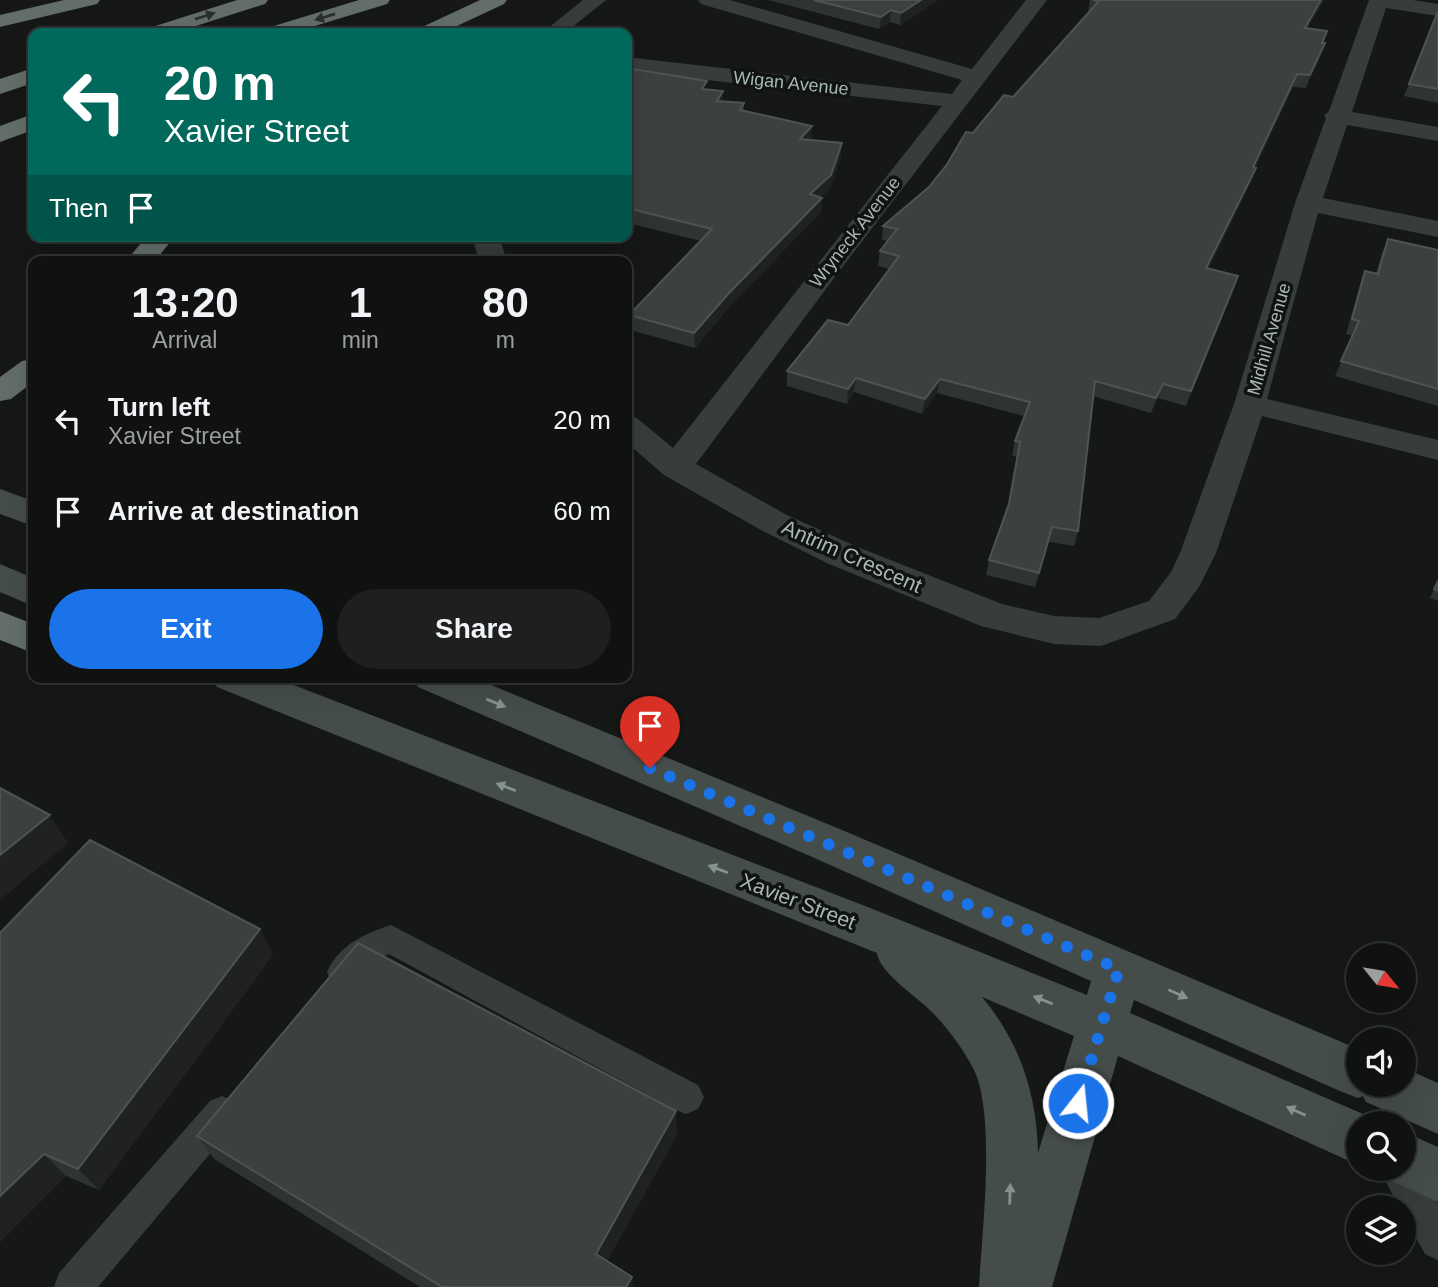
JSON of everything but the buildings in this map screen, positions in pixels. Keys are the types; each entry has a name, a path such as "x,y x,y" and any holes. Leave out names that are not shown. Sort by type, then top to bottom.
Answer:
{"highway":[{"path":"0,21 90,0"},
{"path":"169,28 258,0"},
{"path":"288,28 380,0"},
{"path":"436,28 497,0"},
{"path":"0,87 28,77"},
{"path":"0,135 28,123"},
{"path":"144,256 156,242"},
{"path":"0,392 28,372"},
{"path":"0,625 28,637"}],"main road":[{"path":"0,500 28,513"},
{"path":"0,577 28,591"},
{"name":"Xavier Street","path":"246,683 849,920 1101,1024 1346,1134"},
{"path":"446,683 1119,969 1346,1069"},
{"path":"849,920 925,973 956,1001 978,1031 995,1062 1008,1099 1011,1141 1007,1287"},
{"path":"1024,1287 1119,969"},
{"path":"1411,1097 1438,1109"},
{"path":"1416,1165 1438,1175"}],"street":[{"path":"559,28 596,0"},
{"path":"708,0 976,77"},
{"name":"Wryneck Avenue","path":"676,467 956,101 1037,0"},
{"path":"1379,0 1438,10"},
{"name":"Midhill Avenue","path":"1101,632 1162,610 1186,578 1198,553 1250,404 1336,116 1379,0"},
{"name":"Wigan Avenue","path":"632,65 956,101"},
{"path":"1336,116 1438,134"},
{"path":"1308,203 1438,229"},
{"path":"1250,404 1438,450"},
{"name":"Antrim Crescent","path":"632,430 676,467 773,522 842,555 994,616 1054,630 1101,632"}],"lane":[{"path":"326,991 353,959 369,947 391,939 686,1097"},
{"path":"73,1287 245,1086"},
{"path":"1405,1181 1438,1241"}],"route":[{"path":"650,768 1119,969 1078,1103"}]}
